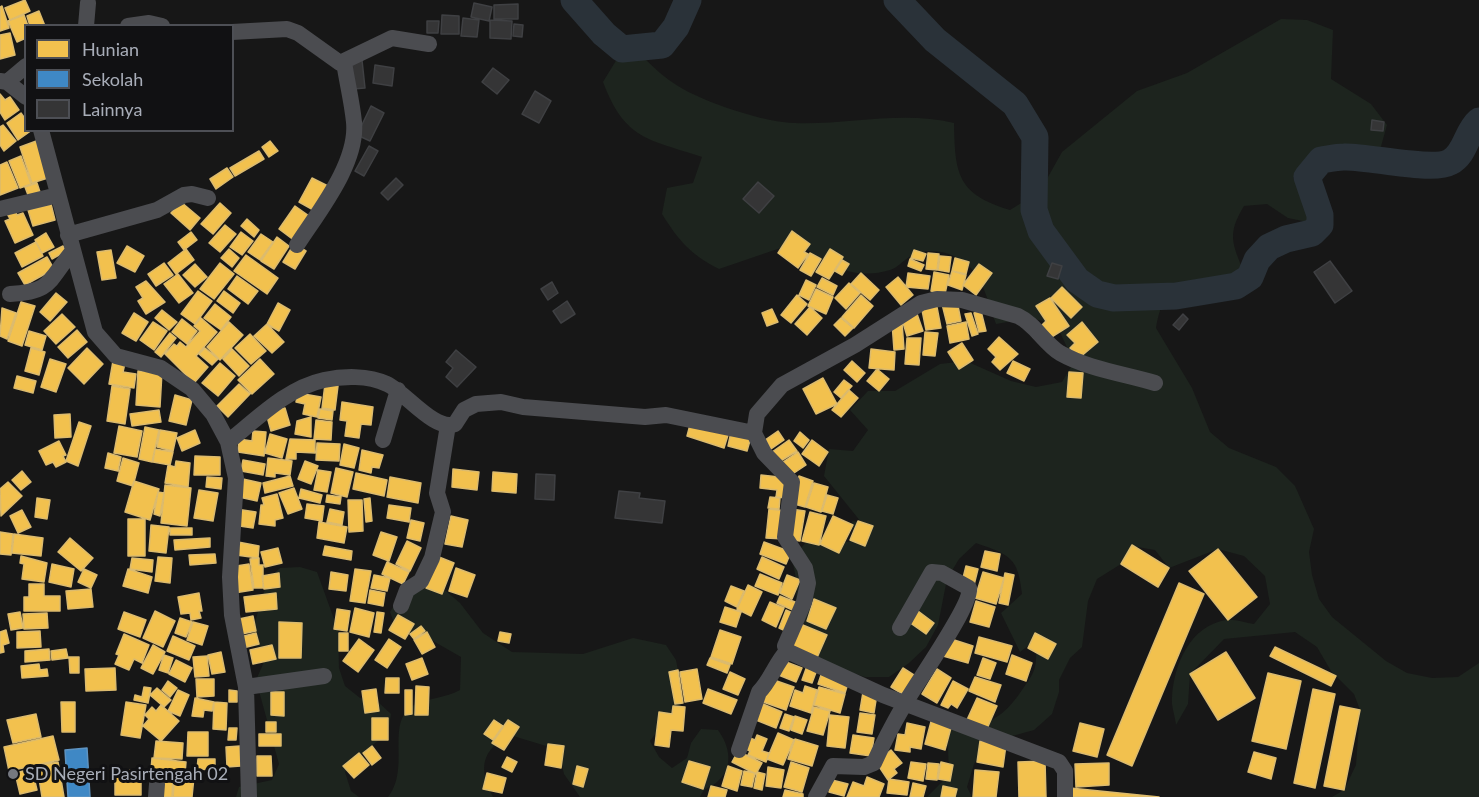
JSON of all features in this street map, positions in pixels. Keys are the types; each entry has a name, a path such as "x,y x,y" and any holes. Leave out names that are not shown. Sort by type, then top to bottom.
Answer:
{"street":[{"path":"86,24 88,3"},
{"path":"234,32 287,29 298,33 338,62 344,63 392,38 429,44"},
{"path":"297,245 340,175 352,144 354,123 344,63"},
{"path":"24,67 4,82 24,96"},
{"path":"42,132 90,318 105,346 121,359 161,368 184,383 205,403 228,442 236,478 230,537 232,615 246,687 249,797"},
{"path":"68,235 157,210 184,195 192,194 208,198"},
{"path":"0,209 58,195"},
{"path":"10,294 36,292 44,288 72,252"},
{"path":"1065,797 1065,771 1059,762 904,703 787,651 785,646 806,595 808,577 785,537 792,482 764,453 754,433 757,414 782,385 855,345 904,311 937,299 962,300 1018,316 1025,320 1041,338 1063,354 1155,382"},
{"path":"228,442 285,397 322,380 341,377 372,378 398,390 430,417 448,425 456,423 464,410 476,404 501,402 523,407 645,417 666,415 754,433"},
{"path":"383,440 398,390"},
{"path":"401,606 407,590 421,581 432,558 443,512 437,493 448,425"},
{"path":"816,797 833,766 864,767 874,763 904,703 961,613 970,594 969,588 942,573 932,572 900,628"},
{"path":"739,750 759,692 766,686 778,661 787,651"},
{"path":"246,687 324,676"}],"shaded area":[{"path":"1281,19 1307,20 1333,30 1331,79 1371,104 1387,125 1380,150 1331,148 1323,150 1305,165 1293,178 1306,199 1312,223 1288,218 1267,204 1244,206 1235,224 1233,239 1244,272 1199,279 1177,286 1168,295 1161,308 1156,328 1192,388 1210,432 1229,448 1276,467 1295,486 1314,529 1309,552 1312,575 1319,599 1332,617 1386,661 1407,673 1432,678 1458,677 1479,663 1479,797 1332,797 1344,790 1356,765 1360,710 1354,694 1331,671 1317,647 1295,632 1224,639 1190,674 1188,704 1176,725 1172,704 1173,684 1186,648 1203,630 1213,624 1229,620 1254,624 1270,604 1265,576 1244,556 1218,549 1169,568 1155,550 1132,546 1121,564 1097,579 1088,601 1082,647 1070,658 1059,680 1059,692 1052,714 1034,730 987,743 974,764 967,787 972,797 927,797 949,775 948,747 933,726 974,725 993,719 1003,713 1012,703 1033,672 1036,652 1029,645 1020,652 1001,613 1022,594 1015,565 997,551 976,543 959,559 947,579 938,625 926,647 889,677 865,677 811,659 807,627 795,611 797,584 792,558 810,538 823,545 853,541 852,521 861,522 824,476 829,449 853,451 868,430 850,410 868,391 895,391 940,364 966,361 1011,381 1036,387 1062,382 1074,362 1056,324 1030,318 996,324 979,278 962,260 945,253 926,251 917,253 893,269 864,274 829,264 798,242 719,269 700,258 686,246 662,214 667,188 693,183 702,157 653,141 640,134 620,116 603,82 617,59 643,57 669,80 703,99 768,119 815,123 915,118 954,123 956,156 962,180 979,197 1010,210 1031,197 1048,177 1062,152 1137,91 1187,73"},
{"path":"300,567 317,572 338,630 339,668 345,686 360,698 377,701 391,714 388,733 356,758 345,772 351,791 359,797 236,797 239,787 272,780 279,764 256,680 264,662 250,663 263,647 248,645 268,579 280,568"},
{"path":"429,583 446,591 460,603 483,633 512,652 583,654 633,638 666,645 676,660 683,698 677,716 661,726 650,741 659,757 672,768 687,758 691,743 701,729 718,730 725,742 728,756 723,776 705,789 700,797 580,797 564,774 560,757 546,746 510,735 493,747 485,761 485,778 493,797 388,797 395,785 398,772 399,733 406,711 416,704 460,690 461,657 433,641 396,628 390,612 399,598"}],"building: Hunian":[{"path":"25,0 30,11 10,20 5,8"},
{"path":"2,6 9,28 0,31 0,7"},
{"path":"39,11 44,24 29,24 27,16"},
{"path":"24,15 27,24 24,24 24,39 17,42 8,21"},
{"path":"10,33 15,55 0,59 0,35"},
{"path":"0,94 5,100 10,97 19,110 5,120 0,112"},
{"path":"21,113 24,117 24,132 29,132 18,140 7,123"},
{"path":"3,125 16,141 4,151 0,145 0,127"},
{"path":"39,140 51,177 32,183 20,147"},
{"path":"270,141 278,151 269,157 262,147"},
{"path":"259,151 264,159 235,176 230,168"},
{"path":"21,156 31,184 20,188 9,161"},
{"path":"7,162 18,188 0,195 0,165"},
{"path":"227,168 233,177 216,189 210,179"},
{"path":"312,178 330,187 317,212 299,202"},
{"path":"37,183 40,192 28,195 25,187"},
{"path":"181,202 200,218 190,230 171,213"},
{"path":"220,203 231,213 213,234 201,224"},
{"path":"51,204 55,220 33,226 28,210"},
{"path":"295,206 312,218 295,241 279,229"},
{"path":"14,208 17,215 23,213 33,235 15,243 5,221 10,219 6,212"},
{"path":"247,219 259,230 254,237 241,226"},
{"path":"225,225 236,234 220,252 209,243"},
{"path":"792,231 810,244 804,252 808,254 798,268 778,253"},
{"path":"191,232 197,240 184,250 178,242"},
{"path":"241,232 253,241 242,255 230,247"},
{"path":"46,233 54,247 42,253 35,240"},
{"path":"261,234 273,242 260,260 248,252"},
{"path":"277,237 289,246 274,269 261,261"},
{"path":"36,242 43,256 22,267 15,253"},
{"path":"294,244 306,251 295,269 283,262"},
{"path":"63,246 66,251 52,259 49,253"},
{"path":"127,246 144,256 135,272 117,263"},
{"path":"186,249 194,260 176,274 168,263"},
{"path":"229,249 239,258 232,267 221,258"},
{"path":"830,249 843,257 829,279 816,272"},
{"path":"111,250 116,278 102,280 97,252"},
{"path":"914,250 926,254 923,261 911,258"},
{"path":"810,253 821,259 811,276 800,270"},
{"path":"928,253 939,254 937,270 926,269"},
{"path":"246,255 278,278 267,294 234,271"},
{"path":"940,256 951,257 949,272 938,270"},
{"path":"47,257 54,269 25,285 18,273"},
{"path":"955,258 969,262 966,274 952,271"},
{"path":"910,259 924,265 921,271 908,266"},
{"path":"842,260 849,264 842,275 835,271"},
{"path":"164,263 173,275 156,286 148,274"},
{"path":"220,263 234,274 214,299 200,289"},
{"path":"195,264 207,277 195,287 183,275"},
{"path":"979,264 992,273 976,295 963,285"},
{"path":"952,271 966,275 962,290 948,285"},
{"path":"934,272 949,275 945,294 931,291"},
{"path":"861,273 879,290 870,300 851,284"},
{"path":"908,273 930,276 928,289 906,287"},
{"path":"178,274 193,293 179,303 164,284"},
{"path":"237,276 258,291 248,304 228,289"},
{"path":"898,277 913,295 901,305 886,287"},
{"path":"822,278 837,286 833,295 817,287"},
{"path":"806,280 816,285 809,300 799,295"},
{"path":"146,281 165,302 146,314 138,301 143,298 136,287"},
{"path":"849,283 860,293 846,309 835,298"},
{"path":"1062,287 1082,307 1071,318 1051,298"},
{"path":"816,289 833,297 826,314 808,306"},
{"path":"198,291 212,301 195,324 181,314"},
{"path":"224,291 240,303 233,313 217,301"},
{"path":"56,293 67,302 50,321 40,312"},
{"path":"797,295 807,304 791,323 781,315"},
{"path":"861,295 873,306 854,328 842,317"},
{"path":"1050,298 1069,326 1050,338 1042,325 1046,321 1036,306"},
{"path":"957,301 961,321 947,324 942,304"},
{"path":"21,302 35,306 22,346 8,341"},
{"path":"936,302 941,328 926,330 921,305"},
{"path":"278,303 290,310 279,331 267,324"},
{"path":"215,304 231,317 221,330 204,318"},
{"path":"810,307 822,318 807,335 795,324"},
{"path":"2,308 16,313 7,339 0,336"},
{"path":"772,309 778,322 767,326 762,313"},
{"path":"162,310 177,322 169,330 155,318"},
{"path":"916,311 923,331 907,336 901,316"},
{"path":"981,311 986,331 979,332 974,313"},
{"path":"134,313 148,322 136,341 122,333"},
{"path":"971,313 978,334 972,336 965,314"},
{"path":"62,314 75,327 56,344 44,331"},
{"path":"201,318 217,332 196,356 208,367 194,383 165,354 174,344 177,346 180,342 186,347 200,331 194,326"},
{"path":"841,318 853,328 845,336 834,325"},
{"path":"182,319 197,331 187,344 172,332"},
{"path":"153,322 167,331 154,350 140,340"},
{"path":"229,322 243,335 220,360 207,347"},
{"path":"966,322 969,339 950,343 947,326"},
{"path":"1082,322 1098,342 1079,358 1070,348 1075,343 1067,335"},
{"path":"892,323 902,323 904,349 894,350"},
{"path":"267,324 284,342 272,353 254,336"},
{"path":"77,330 87,342 68,358 58,347"},
{"path":"29,331 46,336 42,350 25,345"},
{"path":"925,332 938,333 935,356 923,355"},
{"path":"170,333 176,338 161,357 155,352"},
{"path":"250,334 266,351 251,364 235,348"},
{"path":"999,337 1018,354 1000,370 992,362 996,357 988,349"},
{"path":"907,338 921,338 919,365 905,364"},
{"path":"962,343 973,360 959,369 948,352"},
{"path":"31,348 45,352 39,375 25,371"},
{"path":"87,348 103,364 84,384 68,368"},
{"path":"205,348 218,359 212,365 199,354"},
{"path":"232,349 249,366 239,376 223,359"},
{"path":"871,349 895,352 894,370 869,368"},
{"path":"50,359 66,364 56,392 41,387"},
{"path":"260,359 274,374 252,394 238,380"},
{"path":"113,361 125,363 123,372 136,374 134,388 109,384"},
{"path":"852,361 865,373 857,382 844,370"},
{"path":"1013,361 1030,369 1024,381 1007,373"},
{"path":"220,363 235,376 218,396 202,383"},
{"path":"877,369 889,379 879,391 867,381"},
{"path":"138,371 162,372 160,407 136,405"},
{"path":"1069,372 1083,373 1081,398 1067,397"},
{"path":"17,376 36,381 33,393 14,388"},
{"path":"823,378 837,404 816,414 803,389"},
{"path":"844,380 852,386 841,398 834,392"},
{"path":"239,384 250,394 228,417 217,406"},
{"path":"325,384 338,386 335,410 322,408"},
{"path":"112,386 130,389 125,424 107,421"},
{"path":"849,390 858,398 841,417 832,410"},
{"path":"298,393 321,397 317,417 303,414 305,404 296,402"},
{"path":"175,395 192,400 186,425 169,421"},
{"path":"342,402 373,407 371,425 361,424 359,438 345,436 347,421 340,420"},
{"path":"285,408 290,425 271,431 266,413"},
{"path":"320,409 333,411 332,420 318,418"},
{"path":"159,410 161,422 132,426 130,414"},
{"path":"70,414 71,437 55,438 54,415"},
{"path":"311,417 311,437 295,434 297,421"},
{"path":"316,420 332,422 331,440 314,439"},
{"path":"691,421 729,432 724,448 687,436"},
{"path":"79,422 91,426 78,466 66,461"},
{"path":"119,426 142,431 137,457 114,453"},
{"path":"145,427 159,430 152,462 139,459"},
{"path":"160,430 177,433 173,451 157,447"},
{"path":"195,430 200,443 182,451 177,438"},
{"path":"253,431 266,432 264,456 238,452 239,439 252,441"},
{"path":"778,431 784,440 771,449 765,440"},
{"path":"731,432 751,437 747,451 728,446"},
{"path":"800,432 809,440 803,448 794,441"},
{"path":"270,434 287,439 282,458 265,453"},
{"path":"290,439 315,440 315,453 296,452 296,459 286,459"},
{"path":"789,440 797,451 779,462 772,452"},
{"path":"812,440 828,452 819,466 802,454"},
{"path":"59,441 66,455 63,456 66,462 56,467 53,462 46,465 39,451"},
{"path":"317,443 340,444 339,461 316,460"},
{"path":"344,444 359,448 354,468 340,465"},
{"path":"155,449 173,452 170,465 153,462"},
{"path":"362,450 383,455 379,468 372,467 371,473 359,470"},
{"path":"798,452 806,465 791,475 783,462"},
{"path":"108,453 121,457 118,471 105,468"},
{"path":"195,456 220,457 220,475 194,475"},
{"path":"123,458 139,463 133,486 117,481"},
{"path":"268,458 292,461 290,475 275,473 275,477 266,476"},
{"path":"243,460 265,464 263,475 241,471"},
{"path":"176,461 190,463 188,487 165,483 168,465 175,467"},
{"path":"305,461 318,466 311,484 298,479"},
{"path":"336,468 353,472 347,497 331,493"},
{"path":"453,469 479,472 477,490 452,487"},
{"path":"318,470 331,472 327,492 314,490"},
{"path":"22,471 31,482 21,490 12,480"},
{"path":"493,472 517,474 516,493 492,491"},
{"path":"356,473 387,480 384,496 353,489"},
{"path":"761,475 788,478 786,498 776,497 777,490 760,488"},
{"path":"290,476 293,486 265,493 263,483"},
{"path":"799,476 813,481 805,507 791,503"},
{"path":"207,477 222,478 221,489 206,487"},
{"path":"390,477 421,483 418,503 387,497"},
{"path":"243,479 261,483 257,501 239,497"},
{"path":"134,481 159,489 150,520 125,512"},
{"path":"8,482 22,496 1,516 0,489"},
{"path":"814,483 828,487 821,512 806,507"},
{"path":"165,485 191,488 187,526 161,523"},
{"path":"294,488 302,509 288,514 279,493"},
{"path":"301,489 322,495 320,503 299,498"},
{"path":"199,490 218,493 213,521 194,518"},
{"path":"158,492 164,493 160,516 154,514"},
{"path":"277,494 283,518 275,520 275,526 259,524 261,505 264,505 262,498"},
{"path":"327,495 341,497 340,504 326,502"},
{"path":"827,495 838,498 833,514 822,511"},
{"path":"770,497 780,498 779,509 768,508"},
{"path":"37,498 50,500 47,519 35,517"},
{"path":"370,498 372,521 366,522 364,499"},
{"path":"348,500 362,500 363,531 349,532"},
{"path":"307,504 324,506 322,521 305,518"},
{"path":"389,505 411,508 409,522 387,518"},
{"path":"236,509 256,512 253,528 233,525"},
{"path":"330,509 344,512 342,525 327,522"},
{"path":"769,509 787,511 784,539 766,538"},
{"path":"791,509 805,511 800,541 786,539"},
{"path":"22,510 31,527 18,533 10,516"},
{"path":"810,512 826,516 819,545 802,541"},
{"path":"451,516 468,520 462,547 445,544"},
{"path":"833,516 853,525 839,553 820,544"},
{"path":"128,519 145,519 145,556 128,556"},
{"path":"411,520 424,523 420,541 407,538"},
{"path":"858,521 873,526 865,546 850,540"},
{"path":"319,522 347,527 344,543 317,538"},
{"path":"151,525 169,527 166,553 149,551"},
{"path":"170,528 192,528 192,535 170,535"},
{"path":"0,532 13,534 11,555 0,554"},
{"path":"381,532 397,537 389,561 373,555"},
{"path":"14,534 43,538 41,556 12,553"},
{"path":"70,538 93,558 81,571 58,552"},
{"path":"210,538 210,547 175,550 174,540"},
{"path":"407,541 421,548 410,571 396,564"},
{"path":"238,542 259,546 258,558 236,555"},
{"path":"764,542 791,552 786,564 760,554"},
{"path":"1132,545 1169,568 1158,587 1121,564"},
{"path":"325,546 352,551 351,560 323,555"},
{"path":"278,548 282,563 265,567 261,552"},
{"path":"1218,549 1257,597 1228,620 1189,571"},
{"path":"985,551 1000,554 997,571 981,567"},
{"path":"215,554 216,563 190,565 189,555"},
{"path":"21,556 47,563 44,582 22,579 24,564 20,563"},
{"path":"158,557 172,558 170,583 155,581"},
{"path":"439,557 454,563 442,594 426,588"},
{"path":"762,557 784,567 779,579 757,569"},
{"path":"132,558 153,560 152,572 130,569"},
{"path":"259,558 259,565 263,565 263,588 254,588 250,559"},
{"path":"387,562 409,572 403,584 382,574"},
{"path":"52,564 74,569 71,587 49,582"},
{"path":"249,564 253,590 234,593 230,567"},
{"path":"966,566 978,569 974,585 962,582"},
{"path":"456,568 475,575 467,597 449,591"},
{"path":"84,569 97,575 91,588 78,582"},
{"path":"128,569 152,577 148,593 123,586"},
{"path":"355,569 371,571 365,603 350,601"},
{"path":"331,572 348,575 346,591 329,589"},
{"path":"983,572 1004,578 996,604 975,598"},
{"path":"279,573 280,587 264,589 262,576"},
{"path":"1005,573 1014,575 1008,605 999,603"},
{"path":"760,574 782,583 778,595 755,586"},
{"path":"374,575 390,578 387,591 371,588"},
{"path":"787,575 800,580 792,599 780,593"},
{"path":"1179,583 1204,594 1132,766 1107,755"},
{"path":"29,584 44,584 44,596 60,596 60,611 24,611 24,597 29,597"},
{"path":"748,585 762,592 751,616 737,609"},
{"path":"731,586 744,591 737,607 725,601"},
{"path":"91,589 93,607 68,609 66,591"},
{"path":"370,590 385,593 383,606 368,603"},
{"path":"199,593 201,618 191,620 190,613 181,614 178,597"},
{"path":"276,593 277,609 246,612 244,597"},
{"path":"780,596 800,604 797,612 777,603"},
{"path":"814,599 836,608 826,629 807,621"},
{"path":"976,601 995,607 989,627 970,622"},
{"path":"770,602 784,608 776,627 762,620"},
{"path":"725,607 741,612 736,627 720,622"},
{"path":"355,608 374,613 369,637 350,632"},
{"path":"914,608 934,623 926,634 906,620"},
{"path":"337,609 350,611 347,631 334,629"},
{"path":"786,610 797,615 790,633 779,628"},
{"path":"155,611 175,621 163,647 143,638"},
{"path":"20,612 23,628 11,630 8,614"},
{"path":"124,612 146,620 140,637 118,629"},
{"path":"377,612 384,613 381,633 374,632"},
{"path":"47,613 48,628 24,629 23,614"},
{"path":"398,615 414,624 405,639 389,630"},
{"path":"253,616 256,631 242,634 239,619"},
{"path":"180,618 192,622 186,637 175,633"},
{"path":"193,622 208,626 202,645 187,640"},
{"path":"279,622 302,623 301,658 279,658"},
{"path":"798,623 827,635 816,660 787,647"},
{"path":"421,626 425,631 414,639 410,634"},
{"path":"6,630 9,643 3,645 4,652 0,653 0,632"},
{"path":"720,630 741,637 732,664 711,657"},
{"path":"40,631 41,647 17,648 17,632"},
{"path":"427,632 435,647 422,654 414,640"},
{"path":"500,632 511,634 509,643 498,641"},
{"path":"256,633 259,644 243,648 240,637"},
{"path":"339,633 348,633 348,651 339,651"},
{"path":"1035,633 1056,644 1048,659 1028,648"},
{"path":"124,634 149,645 142,663 134,659 129,670 115,664 119,655 116,654"},
{"path":"173,636 195,646 189,660 167,651"},
{"path":"979,637 1012,646 1007,662 975,653"},
{"path":"948,638 973,646 968,663 943,656"},
{"path":"359,639 374,650 358,672 343,661"},
{"path":"389,639 401,647 387,668 375,660"},
{"path":"153,645 165,652 153,674 141,668"},
{"path":"272,645 276,659 253,664 250,650"},
{"path":"1275,647 1336,676 1331,686 1270,656"},
{"path":"49,649 50,660 25,662 25,651"},
{"path":"66,649 68,658 52,660 51,651"},
{"path":"221,652 225,672 212,674 208,655"},
{"path":"1226,652 1255,698 1218,720 1190,674"},
{"path":"164,655 173,658 168,673 159,670"},
{"path":"1012,655 1032,663 1026,681 1006,674"},
{"path":"207,656 209,676 195,677 193,657"},
{"path":"69,657 79,657 79,673 70,673"},
{"path":"422,658 428,674 412,680 406,664"},
{"path":"710,658 730,665 727,673 707,665"},
{"path":"983,658 996,663 990,679 977,675"},
{"path":"176,660 192,668 185,682 169,674"},
{"path":"781,660 802,668 796,682 776,674"},
{"path":"808,663 818,667 812,683 802,680"},
{"path":"39,664 40,670 47,669 48,676 22,678 21,666"},
{"path":"115,668 116,690 86,691 85,669"},
{"path":"903,668 917,677 906,696 891,687"},
{"path":"697,669 702,699 685,702 680,672"},
{"path":"937,669 951,678 937,703 922,694"},
{"path":"678,670 683,703 675,704 669,672"},
{"path":"730,672 745,679 738,695 723,689"},
{"path":"822,672 849,680 845,693 818,684"},
{"path":"1268,673 1301,681 1286,749 1252,741"},
{"path":"975,677 1001,685 995,702 969,691"},
{"path":"386,678 399,678 399,693 385,693"},
{"path":"196,679 214,679 214,696 197,697"},
{"path":"771,679 794,687 786,710 763,702"},
{"path":"168,681 177,688 170,697 162,690"},
{"path":"953,681 968,689 957,708 951,704 948,708 941,705"},
{"path":"416,686 429,687 428,715 415,715"},
{"path":"805,686 817,690 811,713 790,706 795,690 803,693"},
{"path":"144,687 151,688 148,703 134,700 135,695 142,697"},
{"path":"819,687 845,694 840,713 814,705"},
{"path":"157,688 171,700 164,707 150,695"},
{"path":"376,689 379,711 365,713 362,691"},
{"path":"708,689 737,700 731,714 703,703"},
{"path":"1313,689 1335,694 1315,788 1294,783"},
{"path":"178,690 189,695 180,716 168,711"},
{"path":"229,690 237,691 237,702 229,702"},
{"path":"405,690 412,690 412,714 405,715"},
{"path":"271,692 284,692 284,716 271,715"},
{"path":"863,692 877,694 874,713 860,710"},
{"path":"195,698 214,702 212,711 204,710 203,717 192,716"},
{"path":"977,698 997,706 986,731 966,722"},
{"path":"61,702 75,702 75,732 62,732"},
{"path":"126,702 146,705 140,738 121,735"},
{"path":"214,702 227,703 226,730 213,729"},
{"path":"763,704 782,712 776,728 756,720"},
{"path":"161,705 179,721 161,741 143,726 149,719 145,715 152,707 156,711"},
{"path":"673,706 685,707 683,731 671,730 669,747 655,745 659,712 672,714"},
{"path":"1340,706 1360,710 1344,790 1324,786"},
{"path":"814,707 830,711 823,735 807,731"},
{"path":"860,713 875,715 872,734 857,732"},
{"path":"36,714 41,737 13,743 7,720"},
{"path":"785,714 794,717 789,731 780,728"},
{"path":"830,715 849,717 845,748 827,746"},
{"path":"795,716 807,720 802,734 791,730"},
{"path":"372,718 388,718 388,740 372,740"},
{"path":"932,718 952,724 945,750 925,744"},
{"path":"494,720 503,726 493,740 484,734"},
{"path":"508,720 519,727 504,750 492,743"},
{"path":"266,722 276,722 276,732 266,732"},
{"path":"907,723 925,727 921,749 910,747 910,752 895,750 898,734 905,735"},
{"path":"1080,723 1104,729 1097,757 1073,751"},
{"path":"229,728 237,728 236,740 228,740"},
{"path":"188,732 208,732 208,756 187,756"},
{"path":"778,733 794,740 783,765 767,759"},
{"path":"259,734 281,734 281,746 259,746"},
{"path":"757,735 767,739 762,751 769,753 766,762 748,755 750,751 741,747 745,736 755,740"},
{"path":"853,735 874,738 871,756 850,753"},
{"path":"53,736 59,760 9,771 4,747"},
{"path":"795,739 818,746 812,766 788,759"},
{"path":"156,741 183,743 182,759 154,758"},
{"path":"980,741 1006,745 1003,767 977,762"},
{"path":"548,744 564,746 561,768 545,765"},
{"path":"240,746 241,766 227,767 226,747"},
{"path":"372,746 381,758 372,765 363,753"},
{"path":"891,750 902,763 894,769 897,773 888,780 876,762"},
{"path":"738,751 762,763 756,774 732,762"},
{"path":"1254,752 1276,758 1271,779 1248,772"},
{"path":"359,753 369,765 354,778 343,766"},
{"path":"257,756 271,756 272,776 257,776"},
{"path":"507,757 517,762 512,772 502,767"},
{"path":"152,758 186,762 185,774 151,770"},
{"path":"198,759 215,759 215,770 197,769"},
{"path":"689,761 710,767 703,789 682,782"},
{"path":"1045,761 1046,797 1019,797 1018,762"},
{"path":"58,762 64,797 42,797 37,766"},
{"path":"791,762 809,768 802,792 784,787"},
{"path":"911,762 926,764 923,781 908,778"},
{"path":"941,762 953,765 950,781 938,779"},
{"path":"928,763 939,764 937,780 926,779"},
{"path":"1109,763 1109,785 1076,787 1075,764"},
{"path":"577,766 588,769 583,787 573,784"},
{"path":"728,766 742,771 737,791 722,786"},
{"path":"768,767 784,770 781,788 766,786"},
{"path":"32,769 37,790 20,794 15,773"},
{"path":"115,770 141,770 141,795 115,795"},
{"path":"975,770 999,772 996,797 973,797"},
{"path":"744,771 755,773 752,787 741,785"},
{"path":"757,772 765,774 762,790 754,788"},
{"path":"487,773 506,778 502,793 483,789"},
{"path":"175,775 194,777 192,797 173,797"},
{"path":"160,777 173,778 172,797 159,797"},
{"path":"867,777 884,784 879,797 847,797 853,782 864,786"},
{"path":"889,779 909,782 907,795 887,793"},
{"path":"832,780 848,784 844,796 829,792"},
{"path":"913,783 926,786 923,797 910,797"},
{"path":"711,786 727,790 725,797 708,797"},
{"path":"943,786 957,789 955,797 941,797"},
{"path":"1070,788 1159,797 1069,797"},
{"path":"785,790 803,794 803,797 783,797"}],"building: Sekolah":[{"path":"87,748 90,797 68,797 65,750"}],"building: Lainnya":[{"path":"474,3 492,7 489,21 471,17"},
{"path":"518,4 518,19 494,19 494,5"},
{"path":"442,15 459,16 459,34 441,34"},
{"path":"463,18 479,20 477,37 461,36"},
{"path":"490,20 512,21 511,39 490,38"},
{"path":"427,21 439,21 438,33 427,33"},
{"path":"514,24 523,25 522,37 513,36"},
{"path":"362,60 365,88 353,89 349,61"},
{"path":"375,65 394,68 392,86 373,83"},
{"path":"493,68 509,80 497,94 482,82"},
{"path":"535,91 551,101 539,123 522,114"},
{"path":"371,106 384,113 370,141 357,135"},
{"path":"1372,120 1384,122 1383,131 1371,130"},
{"path":"369,146 378,151 364,176 355,171"},
{"path":"396,178 403,185 388,200 381,193"},
{"path":"758,182 774,196 759,213 743,199"},
{"path":"1330,261 1352,291 1335,303 1314,272"},
{"path":"1052,263 1062,266 1058,279 1047,276"},
{"path":"552,282 558,293 548,300 541,289"},
{"path":"567,301 575,314 561,323 553,311"},
{"path":"1183,314 1188,319 1179,330 1173,325"},
{"path":"456,350 476,367 457,387 446,377 453,368 446,362"},
{"path":"536,474 555,475 554,500 535,499"},
{"path":"619,491 640,493 639,498 665,501 662,523 615,518"}],"waterway":[{"path":"574,0 604,34 622,49 662,45 676,27 688,0"},
{"path":"897,0 935,40 1015,104 1035,137 1034,210 1041,231 1077,280 1097,294 1114,298 1176,296 1236,286 1250,277 1257,260 1269,247 1286,239 1312,233 1320,225 1320,215 1307,177 1321,160 1355,157 1415,165 1441,165 1450,162 1459,154 1479,121"}],"place":[{"name":"SD Negeri Pasirtengah 02","path":"13,774"}]}
